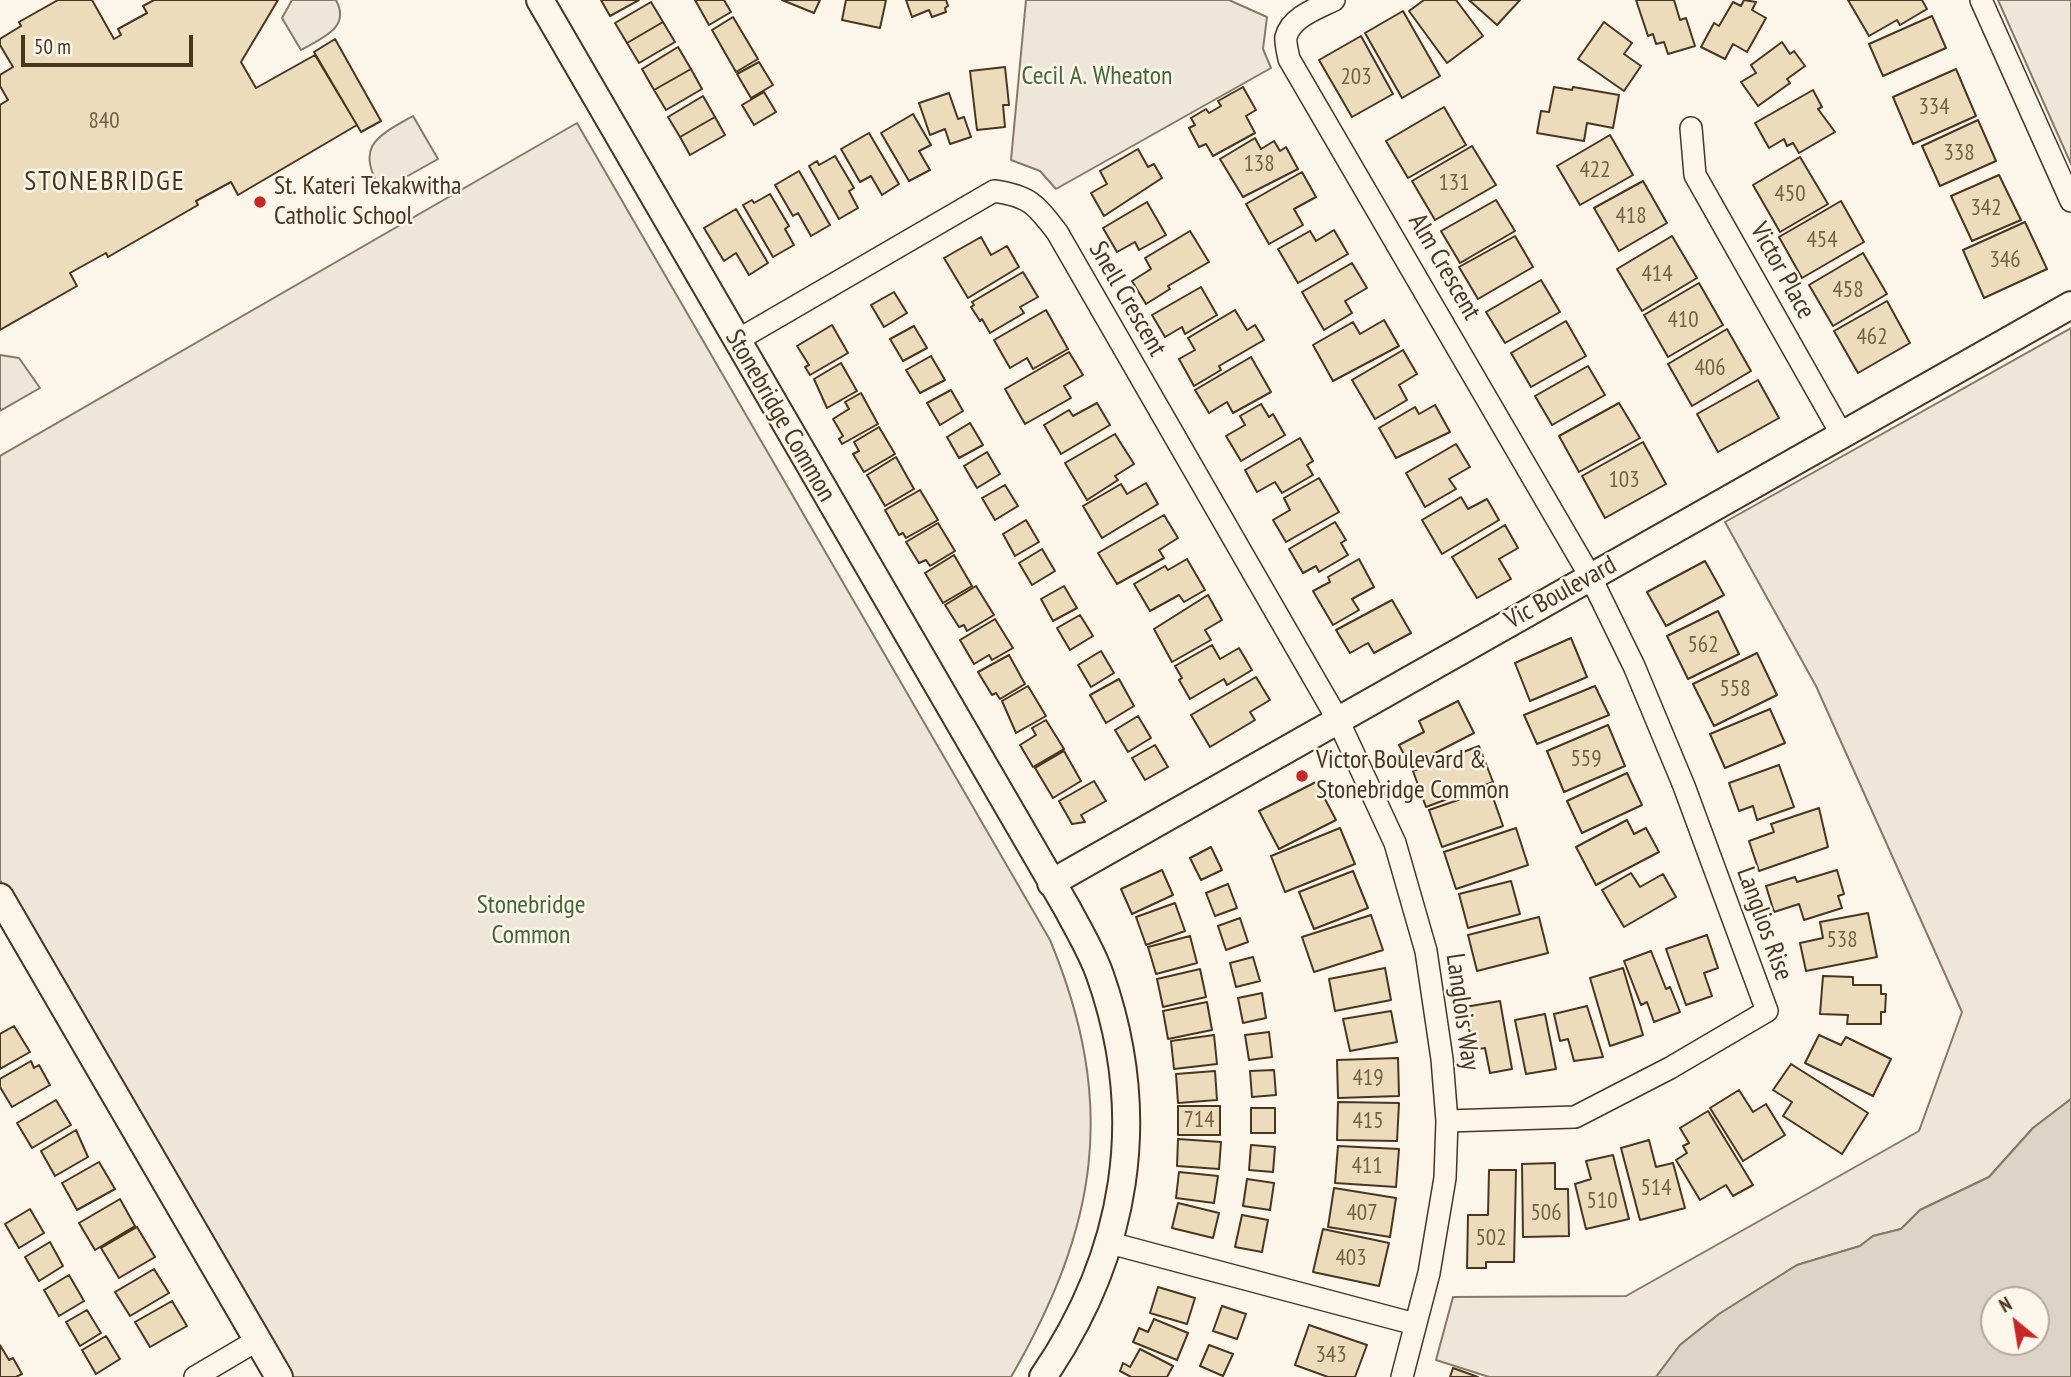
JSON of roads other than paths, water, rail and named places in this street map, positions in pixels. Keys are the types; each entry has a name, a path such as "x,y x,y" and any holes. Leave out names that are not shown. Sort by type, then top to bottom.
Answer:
{"street":[{"name":"Stonebridge Common","path":"540,0 1051,883 1100,973 1119,1041 1129,1115 1116,1222 1099,1275 1065,1344 1043,1377"},
{"name":"Alm Crescent","path":"1334,0 1303,15 1290,30 1286,38 1290,59 1590,576"},
{"path":"1981,0 2071,201"},
{"name":"Victor Place","path":"1691,128 1695,175 1842,435"},
{"name":"Snell Crescent","path":"736,341 994,191 1016,194 1034,203 1057,232 1338,720"},
{"name":"Vic Boulevard","path":"1051,883 2071,305"},
{"name":"Langlios Rise","path":"1447,1121 1575,1117 1670,1068 1767,1011 1684,786 1634,666 1590,576"},
{"name":"Langlois Way","path":"1338,720 1395,843 1426,951 1442,1059 1447,1121 1445,1178 1429,1273 1402,1377"},
{"path":"0,897 279,1377"},
{"path":"1110,1243 1415,1324"},
{"path":"195,1377 256,1341"}],"place":[{"name":"St. Kateri Tekakwitha Catholic School","path":"260,202"},
{"name":"Victor Boulevard & Stonebridge Common","path":"1302,776"}],"district":[{"name":"STONEBRIDGE","path":"105,182"}],"park label":[{"name":"Cecil A. Wheaton","path":"1097,77"}]}
